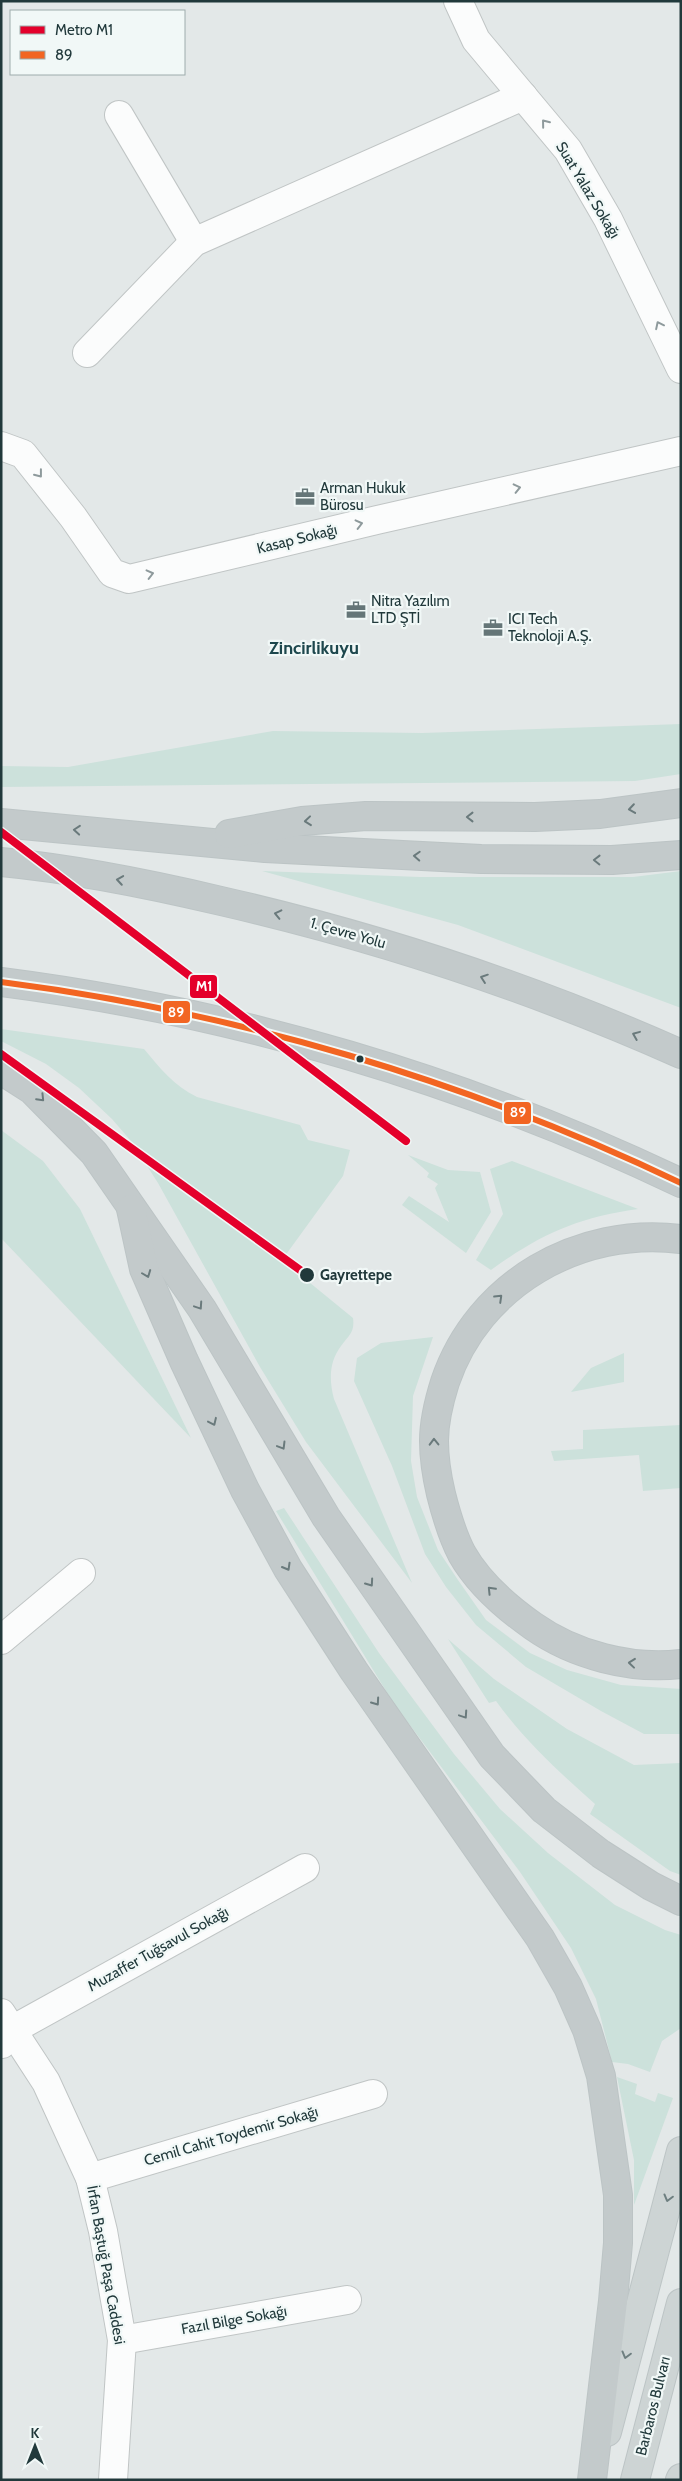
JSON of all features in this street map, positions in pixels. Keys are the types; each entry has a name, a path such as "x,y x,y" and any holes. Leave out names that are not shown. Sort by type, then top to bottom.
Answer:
{"highway":[{"path":"195,840 302,822 366,816 554,816 600,814 681,803"},
{"path":"1,823 265,848 481,859 612,860 681,855"},
{"name":"1. Çevre Yolu","path":"1,862 151,885 307,921 398,947 569,1007 681,1054"},
{"path":"1,982 132,1003 234,1025 389,1068 510,1110 681,1183"},
{"path":"1,1070 32,1090 94,1153 202,1309 326,1517 492,1756 544,1810 565,1827 634,1875 681,1901"},
{"path":"131,1209 144,1269 184,1361 245,1490 288,1569 354,1671 540,1938 568,1987 587,2030 601,2076 618,2204 618,2243 613,2301 594,2480"},
{"path":"681,1239 662,1236 623,1239 585,1246 529,1272 498,1297 472,1327 451,1366 438,1404 434,1441 438,1478 446,1517 462,1555 488,1588 514,1612 550,1638 587,1653 630,1663 681,1664"}],"main road":[{"path":"594,2480 681,2151"},
{"name":"Barbaros Bulvarı","path":"634,2480 681,2303"}],"street":[{"name":"Suat Yalaz Sokağı","path":"458,1 476,40 568,150 608,219 681,369"},
{"path":"87,353 194,242 523,96"},
{"path":"119,116 194,242"},
{"name":"Kasap Sokağı","path":"1,446 23,454 73,517 112,573 129,579 681,451"},
{"path":"1,1640 81,1573"},
{"name":"Muzaffer Tuğsavul Sokağı","path":"5,2030 305,1868"},
{"name":"İrfan Baştuğ Paşa Caddesi","path":"5,2030 46,2082 90,2178 103,2231 122,2340 113,2480"},
{"name":"Cemil Cahit Toydemir Sokağı","path":"90,2178 373,2094"},
{"name":"Fazıl Bilge Sokağı","path":"122,2340 347,2300"}],"green space":[{"path":"681,724 681,774 635,781 1,787 1,766 68,767 273,731 422,733"},
{"path":"262,871 420,877 633,877 681,871 681,1008 458,925"},
{"path":"1,1029 144,1049 174,1082 197,1097 300,1125 308,1140 350,1150 343,1176 282,1260 353,1318 352,1330 337,1352 332,1365 332,1392 412,1583 306,1442 260,1367 158,1183 131,1141 112,1119 79,1088 46,1064 1,1041"},
{"path":"1,1130 43,1161 80,1209 191,1438 1,1238"},
{"path":"408,1155 448,1170 480,1172 491,1212 466,1253 402,1205 409,1196 449,1222 435,1188 438,1184 427,1177 429,1173"},
{"path":"512,1161 638,1209 596,1217 560,1229 509,1257 491,1270 476,1260 503,1214 490,1169"},
{"path":"433,1337 413,1396 411,1461 417,1497 438,1550 486,1620 530,1653 567,1670 621,1685 681,1689 681,1734 644,1734 526,1667 476,1625 446,1587 425,1554 392,1466 354,1381 357,1358 381,1343"},
{"path":"624,1353 624,1382 571,1392 591,1368"},
{"path":"681,1425 681,1488 643,1491 639,1455 554,1461 551,1451 583,1449 583,1430"},
{"path":"284,1508 379,1653 454,1754 500,1809 548,1853 615,1905 665,1930 681,1935 681,2028 662,2041 650,2072 628,2064 612,2062 596,1999 571,1948 520,1872 394,1704 276,1511"},
{"path":"448,1639 494,1679 567,1729 634,1765 681,1763 681,1875 670,1871 590,1814 595,1804 555,1768 530,1742 496,1701 489,1703"},
{"path":"617,2077 637,2084 635,2094 655,2102 658,2093 673,2098 634,2205 634,2160"}],"metro line":[{"name":"M1","path":"1,832 406,1141"},
{"name":"M1","path":"1,1054 307,1275"}],"transit line":[{"name":"89","path":"1,982 89,995 176,1012 263,1032 349,1055 434,1082 518,1113 600,1146 681,1183"}],"place":[{"name":"Arman Hukuk Bürosu","path":"305,497"},
{"name":"Nitra Yazılım LTD ŞTİ","path":"356,610"},
{"name":"ICI Tech Teknoloji A.Ş.","path":"493,628"},
{"name":"Gayrettepe","path":"307,1275"}],"district":[{"name":"Zincirlikuyu","path":"314,648"}]}
